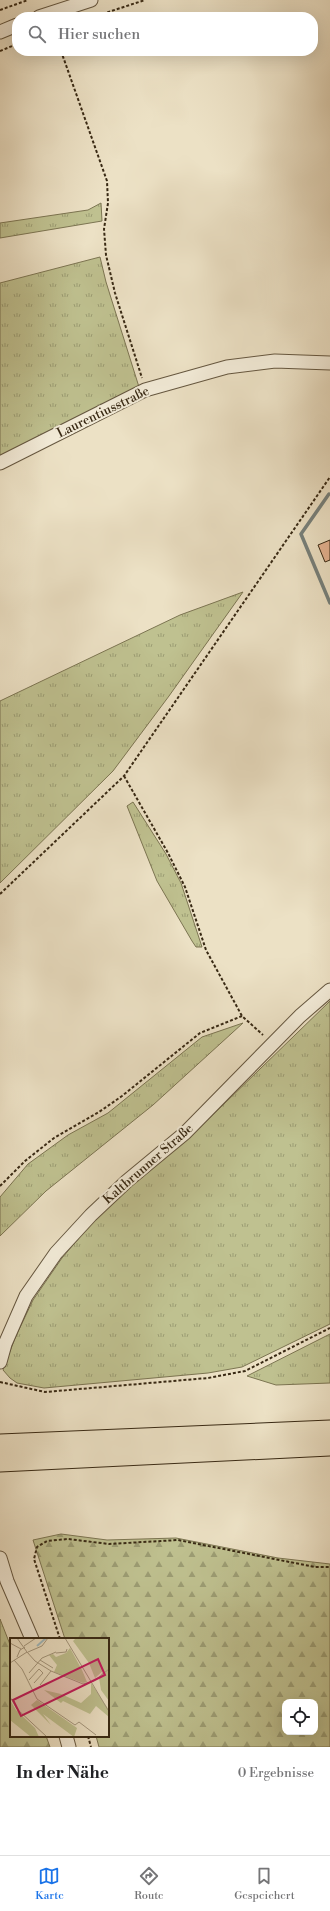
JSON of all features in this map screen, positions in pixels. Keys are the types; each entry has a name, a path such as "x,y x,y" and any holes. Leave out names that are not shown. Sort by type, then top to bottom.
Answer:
{"highway":[{"path":"0,1444 330,1430"},
{"path":"0,1462 330,1446"}],"street":[{"path":"55,12 91,0"},
{"path":"0,32 12,28"},
{"name":"Laurentiusstraße","path":"0,463 145,390 227,367 275,361 330,363"},
{"name":"Kaltbrunner Straße","path":"0,1362 5,1344 26,1296 56,1253 91,1215 127,1181 185,1133 300,1016 330,990"},
{"path":"0,1558 4,1583 32,1638"},
{"path":"66,1737 69,1747"}],"path":[{"path":"0,10 28,0"},
{"path":"108,12 145,0"},
{"path":"0,51 12,46"},
{"path":"62,56 107,181 108,203 104,229 106,255 115,293 145,390"},
{"path":"0,894 124,776 330,477"},
{"path":"124,776 168,853 185,887 206,950 242,1016 273,1044"},
{"path":"0,1186 25,1161 54,1138 99,1112 122,1096 200,1034 242,1016"},
{"path":"0,1382 45,1392 208,1378 245,1371 330,1328"},
{"path":"60,1638 34,1559 37,1547 47,1541 68,1539 109,1544 178,1540 315,1567 330,1567"},
{"path":"88,1737 91,1747"}],"green space":[{"path":"101,203 102,221 0,238 0,223 88,210"},
{"path":"100,257 106,282 139,387 0,456 0,283"},
{"path":"243,592 169,696 113,771 0,883 0,701 180,615"},
{"path":"133,802 166,854 181,883 202,947 196,947 157,881 127,806"},
{"path":"330,1001 330,1324 242,1367 208,1373 44,1388 17,1383 10,1378 3,1370 15,1338 33,1300 62,1258 95,1219 131,1185 191,1136"},
{"path":"243,1023 153,1105 46,1191 0,1236 0,1197 28,1164 68,1135 108,1113 202,1037"},
{"path":"330,1334 330,1383 276,1385 247,1376"},
{"path":"61,1534 107,1540 176,1538 278,1558 330,1564 330,1747 99,1747 96,1737 109,1737 109,1638 65,1638 33,1540"},
{"path":"0,1619 10,1644 10,1737 46,1737 50,1747 0,1747"}],"building":[{"path":"330,540 330,560 325,562 318,545"}],"waterway":[{"path":"329,494 301,534 330,603"}]}
